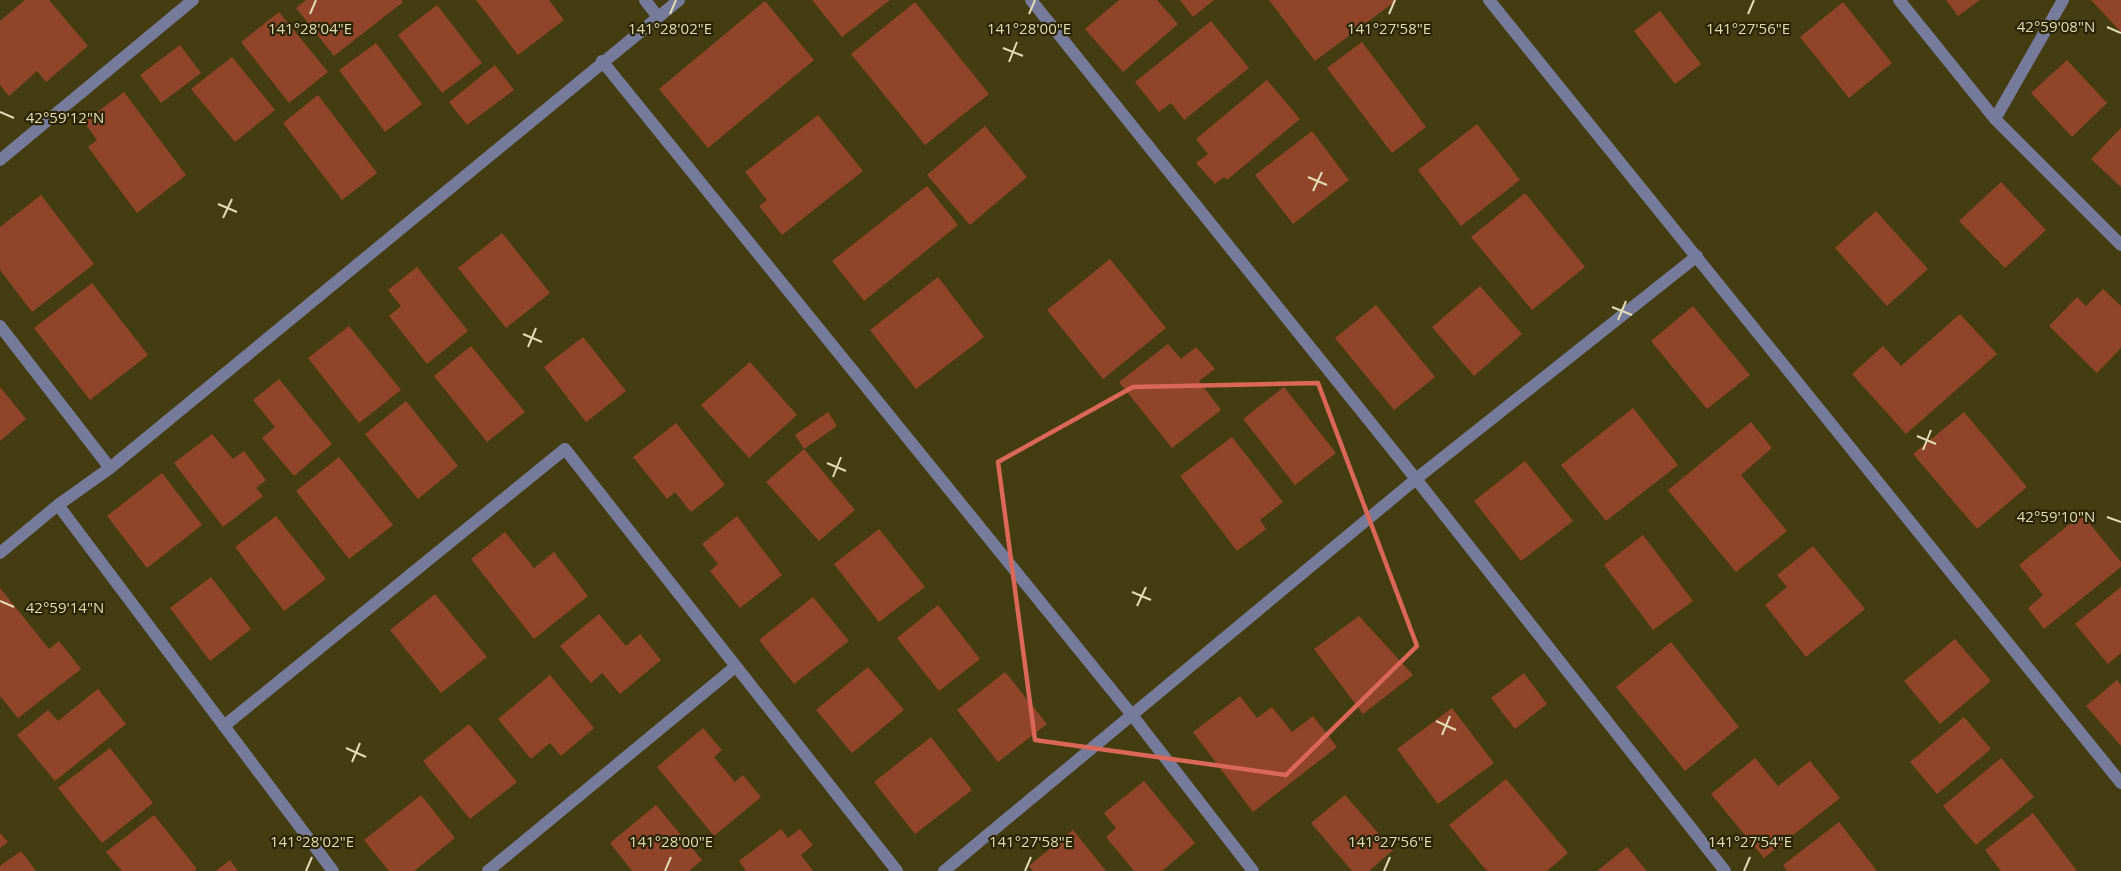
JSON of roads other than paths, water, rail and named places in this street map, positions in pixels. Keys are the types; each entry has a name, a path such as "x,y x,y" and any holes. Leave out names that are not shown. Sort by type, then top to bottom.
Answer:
{"street":[{"path":"0,160 193,0"},
{"path":"645,0 658,17"},
{"path":"0,553 58,505 110,468 602,61 679,0"},
{"path":"1031,0 1416,479 1725,871"},
{"path":"1489,0 2121,783"},
{"path":"1899,0 1995,119 2121,245"},
{"path":"1995,119 2063,0"},
{"path":"602,61 1132,715 1252,871"},
{"path":"944,871 1416,479 1697,256"},
{"path":"0,326 110,468"},
{"path":"224,726 565,449 897,871"},
{"path":"58,505 333,871"},
{"path":"488,871 735,667"}]}
